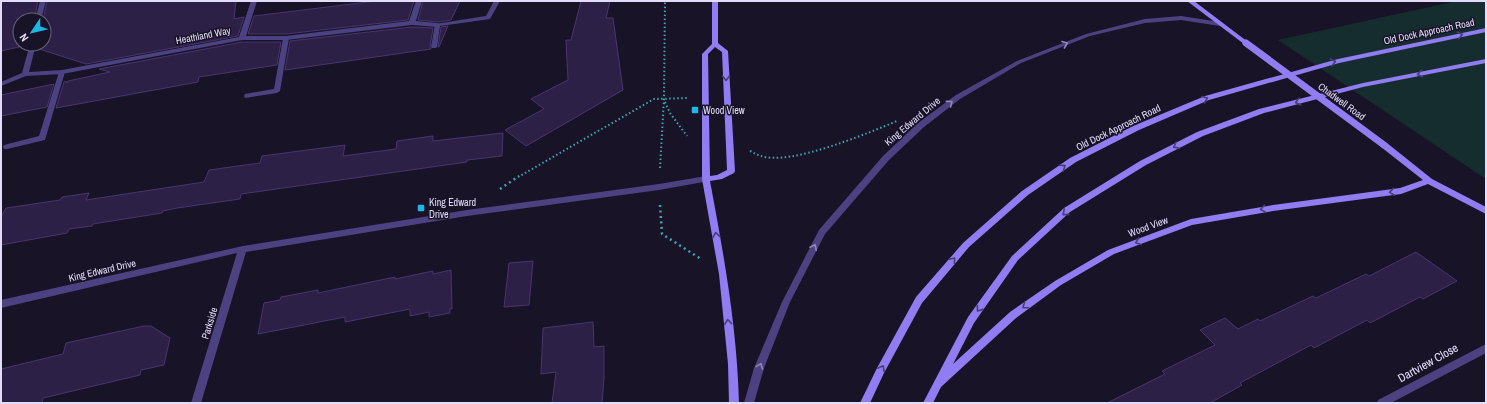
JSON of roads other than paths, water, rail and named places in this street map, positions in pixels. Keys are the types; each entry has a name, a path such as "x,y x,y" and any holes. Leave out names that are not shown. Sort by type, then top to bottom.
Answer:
{"street":[{"path":"40,12 43,1"},
{"path":"242,38 254,1"},
{"path":"412,23 419,1"},
{"name":"Heathland Way","path":"1,84 25,74 62,72 242,38 286,38 412,23 437,25 488,18 497,1"},
{"path":"715,1 715,44 705,54 706,179 723,274 733,364 734,403"},
{"name":"Chadwell Road","path":"1190,1 1384,145 1429,181 1486,211"},
{"name":"King Edward Drive","path":"749,403 759,368 786,302 822,232 886,158 921,125 958,97 1019,62 1088,35 1145,21 1174,18 1220,24"},
{"path":"434,48 437,25"},
{"name":"Old Dock Approach Road","path":"865,403 880,371 919,300 966,245 1025,193 1073,160 1136,128 1207,98 1338,61 1486,30"},
{"path":"247,96 277,91 286,38"},
{"path":"706,179 719,177 731,171 725,51 715,44"},
{"path":"25,74 31,52"},
{"path":"937,384 971,320 1015,258 1067,210 1142,163 1200,134 1262,110 1363,85 1486,61"},
{"path":"7,147 42,138 62,72"},
{"name":"King Edward Drive","path":"1,304 242,250 467,213 659,187 706,179"},
{"name":"Wood View","path":"928,403 937,384 1013,315 1058,283 1111,252 1191,222 1273,208 1401,191 1429,181"},
{"name":"Parkside","path":"196,403 242,250"},
{"name":"Dartview Close","path":"1382,403 1486,348"}],"place":[{"name":"Wood View","path":"695,110"},
{"name":"King Edward Drive","path":"421,208"}]}
